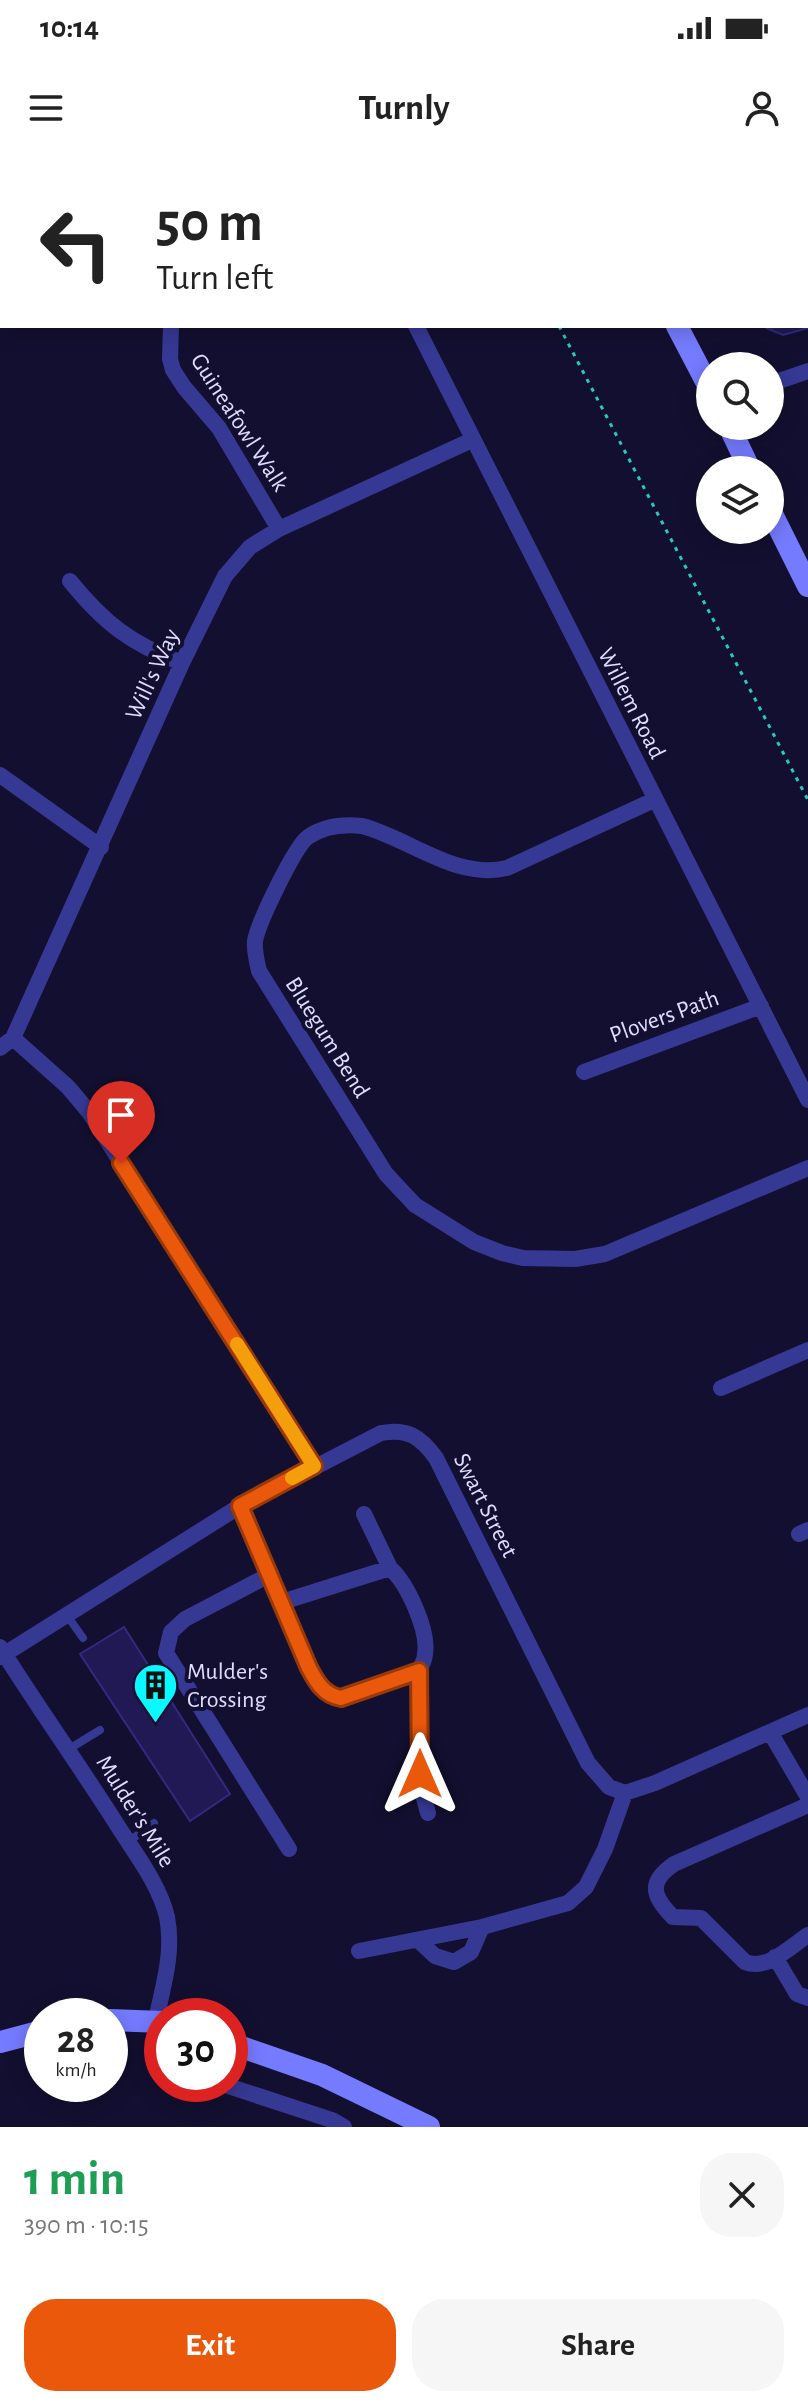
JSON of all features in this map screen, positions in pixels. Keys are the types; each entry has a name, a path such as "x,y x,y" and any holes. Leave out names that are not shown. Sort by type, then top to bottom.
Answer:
{"street":[{"name":"Willem Road","path":"417,328 808,1100"},
{"path":"678,328 696,362"},
{"name":"Guineafowl Walk","path":"171,333 170,359 173,370 219,428 279,529"},
{"path":"784,379 808,371"},
{"name":"Will's Way","path":"7,1043 225,576 250,547 279,529 472,440"},
{"path":"784,538 808,586"},
{"path":"70,581 95,612 116,630 153,652 182,663"},
{"path":"0,775 101,847"},
{"name":"Bluegum Bend","path":"654,800 507,868 488,872 465,869 362,826 324,829 300,844 261,921 255,941 259,971 268,990 399,1190 439,1222 474,1242 502,1253 523,1258 575,1259 605,1254 808,1168"},
{"name":"Plovers Path","path":"584,1072 761,1006"},
{"path":"7,1043 68,1087 89,1112 314,1466"},
{"path":"721,1388 808,1350"},
{"name":"Swart Street","path":"2,1653 240,1506 381,1433 397,1430 415,1437 431,1452 588,1763 609,1787 625,1793"},
{"path":"240,1506 309,1668 331,1696 341,1698 419,1671"},
{"path":"364,1514 390,1568 403,1582 425,1637 425,1656 419,1671 420,1783 428,1813"},
{"path":"282,1602 390,1568"},
{"path":"271,1574 185,1619 171,1632 166,1653 289,1849"},
{"name":"Mulder's Mile","path":"2,1653 69,1749 155,1887 167,1918 168,1960 162,1998"},
{"path":"359,1951 482,1927 568,1903 579,1895 605,1849 625,1793 655,1783 808,1715"},
{"path":"770,1732 808,1797"},
{"path":"808,1805 674,1864 657,1877 655,1885 655,1892 673,1917 701,1918 745,1962 756,1965 775,1957 808,1935"},
{"path":"419,1941 435,1956 454,1962 471,1952 482,1927"},
{"path":"775,1957 797,1994 808,1998"},
{"path":"0,2042 24,2036"},
{"path":"248,2049 322,2075 429,2127"},
{"path":"248,2094 333,2125"}],"lane":[{"path":"66,1614 83,1638"},
{"path":"69,1749 100,1730"},
{"path":"128,1842 154,1823"}],"path":[{"path":"560,328 808,800"}],"building":[{"path":"766,328 808,328 783,335"},
{"name":"Mulder's Crossing","path":"124,1627 230,1794 190,1821 80,1654"}],"slow traffic":[{"path":"237,1344 314,1466 292,1478"}],"place":[{"name":"Mulder's Crossing","path":"156,1724"}],"route":[{"path":"121,1163 314,1466 240,1506 309,1668 325,1691 341,1698 419,1671 420,1774"}]}
